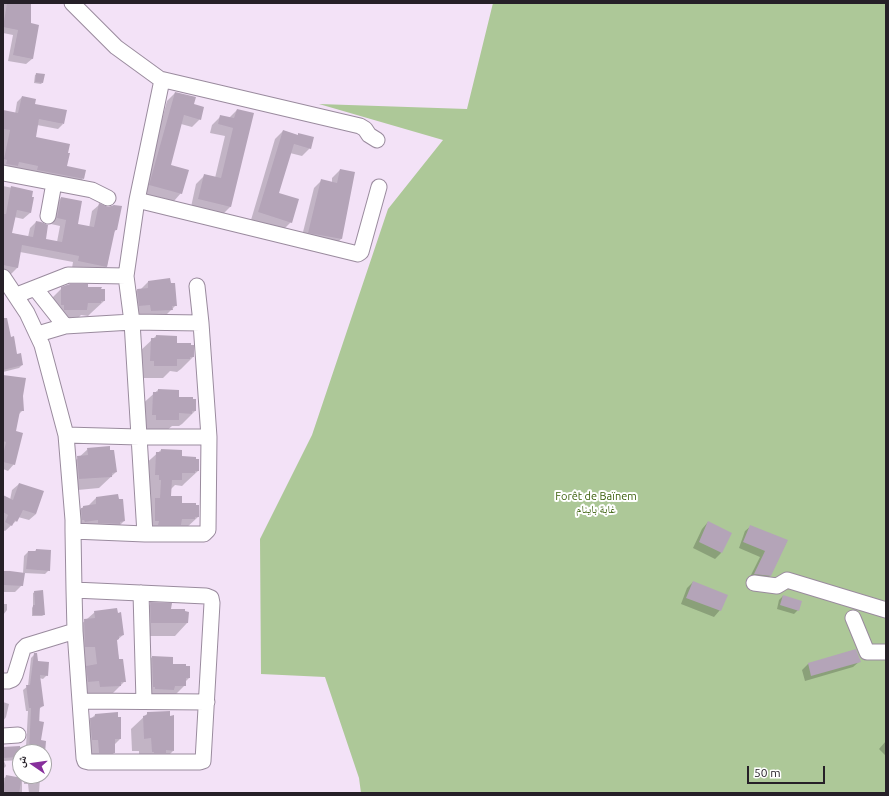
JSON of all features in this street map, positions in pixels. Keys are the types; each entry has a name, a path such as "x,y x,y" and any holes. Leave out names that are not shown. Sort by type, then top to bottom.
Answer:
{"street":[{"path":"72,3 116,47 162,80 360,126 365,129 369,135 377,140"},
{"path":"145,534 132,322 126,276 137,200 162,80"},
{"path":"3,173 92,190 108,198"},
{"path":"48,216 54,183"},
{"path":"137,200 358,254 360,252 379,188"},
{"path":"17,296 68,275 126,276"},
{"path":"3,277 17,296 38,334 66,436 73,531 74,590 75,631 85,761 200,762 204,758 212,603 210,598 206,596 74,590"},
{"path":"73,531 145,534 204,534 208,530 209,437 197,286"},
{"path":"34,288 65,326"},
{"path":"38,334 65,326 132,322 201,322"},
{"path":"66,436 209,437"},
{"path":"754,583 777,586 787,580 886,610"},
{"path":"141,593 144,701"},
{"path":"853,618 867,652 886,652"},
{"path":"3,681 12,679 15,675 23,649 26,646 75,631"},
{"path":"80,701 207,702"}],"green space":[{"name":"Forêt de Baïnem غابة باينام","path":"493,3 886,3 886,793 361,793 359,778 325,677 261,674 260,539 312,435 388,209 443,140 319,104 467,109"}],"building":[{"path":"7,3 31,3 31,23 39,25 33,59 13,55 18,30 3,27"},
{"path":"36,73 45,74 43,83 35,82"},
{"path":"175,92 196,97 194,104 204,107 201,120 184,115 171,165 189,170 182,194 149,185"},
{"path":"22,96 36,99 35,104 67,110 64,124 39,119 36,137 70,144 68,153 70,153 67,166 86,170 84,179 37,170 38,166 19,162 18,166 6,164 7,160 4,159 10,130 3,129 3,110 18,113"},
{"path":"237,109 254,113 231,207 198,199 204,174 221,178 233,128 218,124 220,115 234,118"},
{"path":"283,130 298,135 298,133 314,137 311,149 294,144 279,193 299,199 292,223 258,212"},
{"path":"340,169 355,172 342,239 308,233 321,179 337,183"},
{"path":"11,186 33,191 32,197 34,197 31,213 17,210 12,233 33,237 36,221 48,225 46,239 62,242 66,220 57,218 61,197 82,201 78,224 94,227 99,203 108,207 114,205 122,206 107,267 78,261 79,256 22,245 18,268 3,265 3,214 6,214"},
{"path":"170,278 171,283 175,283 177,306 172,306 173,310 151,311 150,305 139,306 137,289 148,288 148,281"},
{"path":"70,284 88,284 88,287 102,287 101,289 105,289 105,301 101,301 101,303 88,303 87,310 64,310 64,305 61,305 61,287"},
{"path":"3,318 7,318 11,337 14,336 17,354 21,353 23,365 3,370"},
{"path":"156,335 177,336 177,343 191,343 191,345 194,345 194,357 190,357 190,359 177,359 177,366 154,366 154,361 150,361 151,338 156,338"},
{"path":"3,375 26,378 23,396 24,411 20,411 16,431 23,433 15,465 3,462 6,442 3,441"},
{"path":"158,389 179,390 179,397 193,397 193,399 196,399 196,411 192,411 192,414 179,413 179,420 156,420 156,415 152,415 153,392 158,392"},
{"path":"110,446 110,450 114,450 117,472 112,473 112,477 79,479 77,456 88,455 87,448"},
{"path":"161,449 182,450 182,456 196,457 196,459 199,459 199,471 195,471 195,473 182,473 182,480 172,480 171,496 182,496 182,503 196,503 196,505 199,505 199,517 195,517 195,519 182,519 181,525 158,525 159,521 155,521 155,498 160,498 161,480 159,480 159,475 155,475 156,452 161,452"},
{"path":"19,483 44,491 36,514 23,510 17,522 15,520 12,526 5,522 8,515 3,512 3,495 13,500"},
{"path":"118,494 119,499 123,499 125,521 120,522 120,524 98,523 98,520 85,522 82,520 81,508 83,508 83,506 96,504 96,497"},
{"path":"708,521 732,533 722,553 699,542"},
{"path":"750,525 788,540 771,576 754,574 765,551 743,542"},
{"path":"36,549 51,550 50,571 26,569 28,551 36,551"},
{"path":"3,571 25,573 23,586 3,585"},
{"path":"693,581 728,595 721,611 686,598"},
{"path":"43,590 45,615 33,615 33,605 35,605 34,591"},
{"path":"783,595 802,601 799,611 780,605"},
{"path":"150,602 172,603 171,609 185,609 185,611 189,612 188,623 151,623"},
{"path":"117,608 118,613 121,612 124,635 119,636 119,639 117,640 119,659 123,659 126,682 121,682 121,686 100,687 99,681 88,682 86,666 97,664 95,647 85,647 84,619 95,618 94,611"},
{"path":"856,649 861,662 811,676 808,663"},
{"path":"34,653 37,653 38,661 49,662 48,676 40,675 44,706 40,707 39,721 44,722 41,740 46,741 46,744 29,744 31,708 29,708 26,685 30,685"},
{"path":"152,656 173,657 173,664 186,664 186,666 190,666 190,678 186,678 186,686 175,686 174,690 155,689 155,687 153,687"},
{"path":"170,711 170,716 174,715 174,751 166,750 166,753 154,753 152,752 151,738 144,739 143,716 147,715 147,712"},
{"path":"118,712 118,717 121,717 121,739 115,739 115,753 99,753 98,740 92,740 90,718 95,717 95,714"},
{"path":"12,746 12,757 3,758 3,747"},
{"path":"6,775 12,776 12,784 21,784 19,793 3,793"}]}
